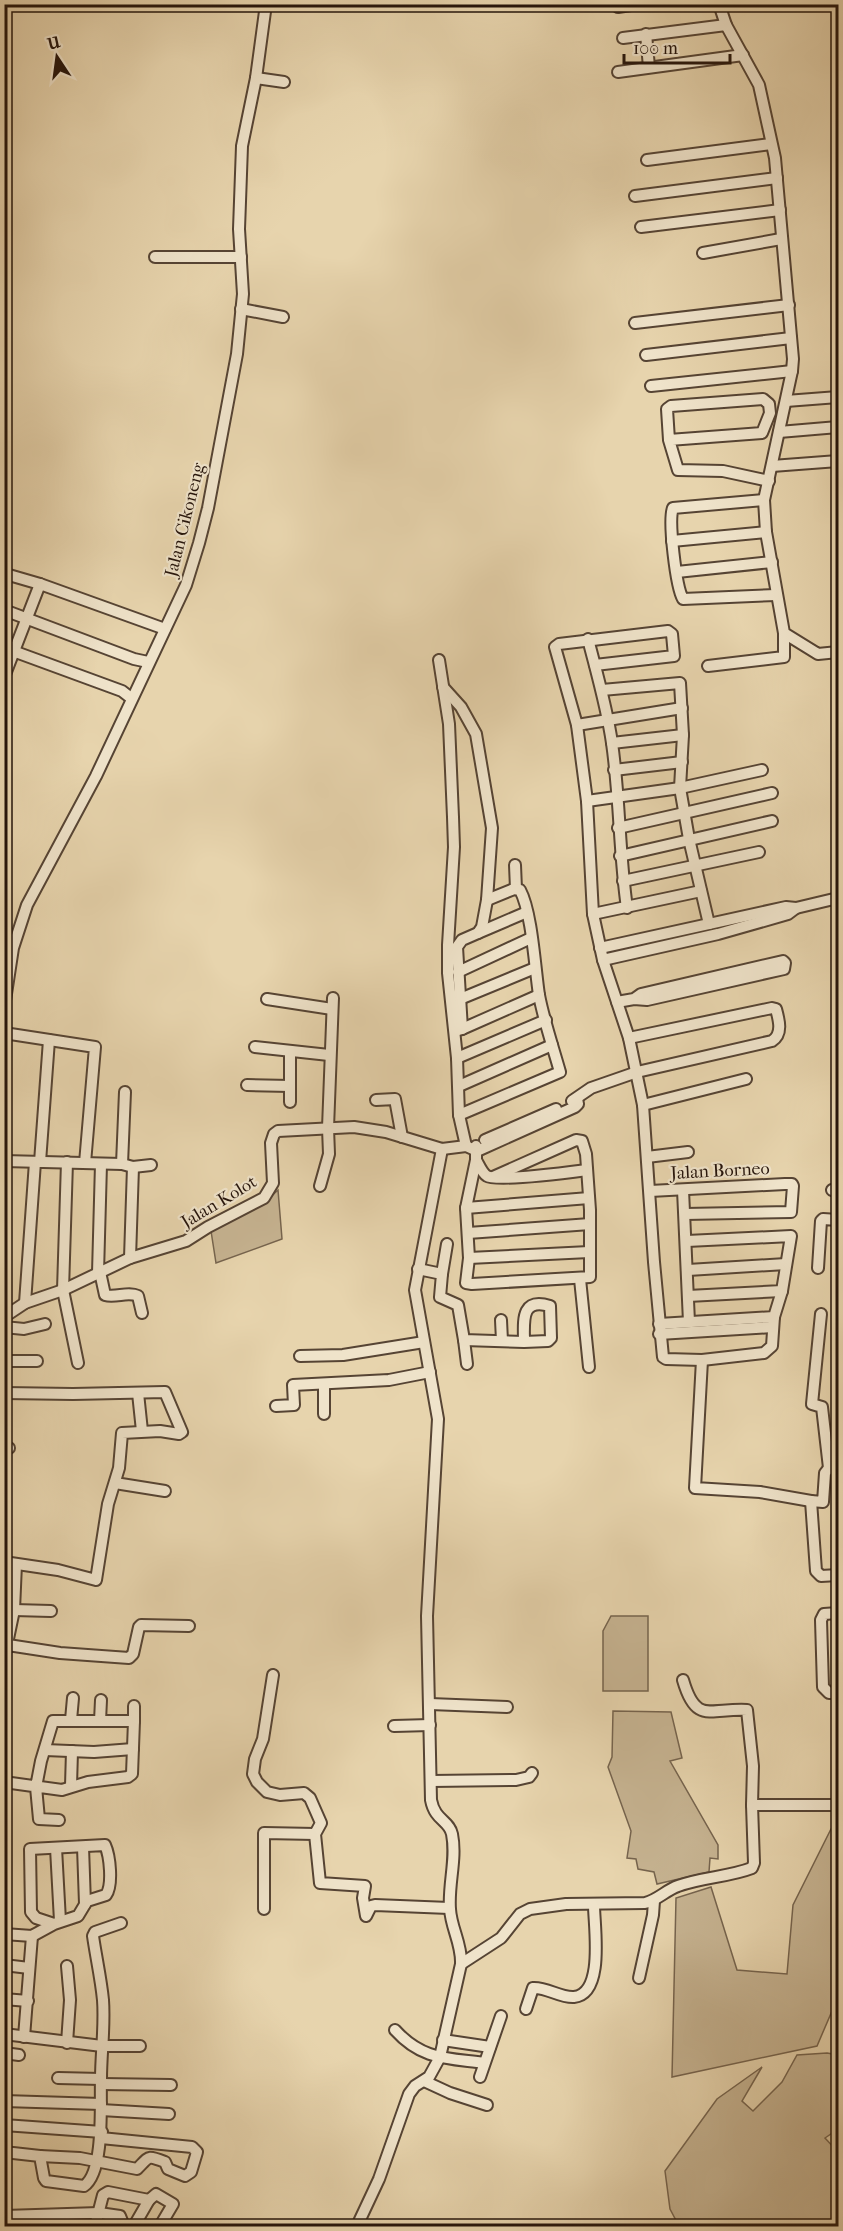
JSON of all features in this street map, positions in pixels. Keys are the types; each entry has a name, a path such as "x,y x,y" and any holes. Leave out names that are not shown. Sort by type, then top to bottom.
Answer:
{"street":[{"name":"Jalan Cikoneng","path":"4,1007 13,948 27,905 96,776 186,585 208,508 237,354 243,294 239,189 242,146 256,78 266,4"},
{"path":"618,7 637,4"},
{"path":"708,666 784,657 784,633 766,532 764,500 792,371 789,305 777,178 771,144 759,85 726,25 718,4"},
{"path":"623,38 726,25"},
{"path":"646,34 649,67"},
{"path":"618,72 743,54"},
{"path":"256,78 284,82"},
{"path":"647,160 771,144"},
{"path":"635,196 777,178"},
{"path":"641,226 780,210"},
{"path":"703,253 781,239"},
{"path":"155,257 241,257"},
{"path":"635,322 789,305"},
{"path":"241,309 283,317"},
{"path":"646,355 792,338"},
{"path":"651,386 792,371"},
{"path":"786,401 838,397"},
{"path":"669,440 762,433 770,413 769,404 762,399 671,406 667,409 669,440 678,470 729,472 769,482"},
{"path":"779,432 838,427"},
{"path":"772,466 838,461"},
{"path":"764,500 673,508 670,520 672,541 681,597 685,600 776,595"},
{"path":"672,541 766,532"},
{"path":"677,572 772,562"},
{"path":"9,575 165,629"},
{"path":"4,677 40,584"},
{"path":"4,610 148,663"},
{"path":"595,665 674,656 672,634 668,631 588,639 559,644 555,647 577,724 587,801 593,914 603,960 629,1038 643,1105 659,1329 664,1358 702,1360 764,1353 771,1346 773,1322 782,1291 790,1236 687,1241"},
{"path":"784,633 818,654 838,652"},
{"path":"588,639 602,690 612,743 620,856 627,908"},
{"path":"13,651 122,691 131,698"},
{"path":"439,660 452,765 454,847 447,953 458,1030"},
{"path":"602,690 679,682 683,735 680,788 689,839 709,924"},
{"path":"443,687 461,707 473,727 479,744 492,828 487,900 478,933"},
{"path":"577,724 682,708"},
{"path":"612,743 683,735"},
{"path":"614,770 682,762"},
{"path":"587,801 680,788 762,770"},
{"path":"618,828 772,793"},
{"path":"620,856 772,821"},
{"path":"623,881 759,852"},
{"path":"515,866 516,889"},
{"path":"487,900 516,889"},
{"path":"459,1115 560,1072 539,995 527,912 522,893 516,889"},
{"path":"593,914 701,891"},
{"path":"600,948 786,907 796,908 838,898"},
{"path":"603,960 718,934 788,914 796,908"},
{"path":"527,912 462,940 457,946 460,999 459,1115 473,1150 487,1176 587,1170"},
{"path":"458,972 531,938"},
{"path":"617,1002 634,999 646,1000 784,969 785,963 783,961 652,991 634,999"},
{"path":"460,999 535,968"},
{"path":"458,1030 539,995"},
{"path":"267,999 333,1003 327,1128 329,1154 321,1186"},
{"path":"357,2226 379,2179 410,2094 415,2086 424,2081 434,2070 440,2057 460,1964 461,1950 449,1908 454,1850 452,1833 450,1827 440,1820 433,1809 430,1781 427,1616 438,1419 415,1290 442,1149 473,1150 577,1099 591,1088 637,1072 772,1041 779,1032 777,1012 772,1008 629,1038"},
{"path":"458,1058 546,1020"},
{"path":"4,1033 95,1047 86,1163"},
{"path":"25,1303 49,1040"},
{"path":"459,1086 552,1045"},
{"path":"255,1047 329,1055"},
{"path":"290,1051 290,1102"},
{"path":"643,1105 746,1079"},
{"path":"247,1085 290,1086"},
{"path":"125,1092 130,1258"},
{"path":"376,1100 395,1099 402,1137"},
{"name":"Jalan Kolot","path":"5,1313 25,1303 63,1290 130,1258 186,1241 264,1198 273,1184 271,1143 274,1134 278,1131 354,1127 402,1137 442,1149"},
{"path":"473,1150 466,1208 469,1258 465,1280 468,1284 580,1279 591,1275 589,1198 583,1143 578,1140 493,1177"},
{"path":"648,1157 688,1152"},
{"path":"4,1161 151,1165"},
{"path":"66,1162 63,1290 78,1363"},
{"path":"101,1164 99,1273 105,1295 133,1294 138,1296 142,1313"},
{"name":"Jalan Borneo","path":"650,1191 792,1184 791,1212 685,1214"},
{"path":"683,1190 689,1322"},
{"path":"466,1208 589,1198"},
{"path":"818,1268 822,1221 823,1219 838,1220"},
{"path":"468,1233 590,1224"},
{"path":"447,1245 440,1297 459,1305 467,1364"},
{"path":"469,1258 589,1252"},
{"path":"688,1270 786,1264"},
{"path":"418,1269 442,1274"},
{"path":"580,1279 589,1367"},
{"path":"688,1296 782,1291"},
{"path":"702,1360 696,1488 769,1493 823,1502 825,1473 834,1468 822,1407 812,1404 821,1314"},
{"path":"501,1320 502,1341"},
{"path":"659,1329 689,1322 773,1322"},
{"path":"659,1329 773,1322"},
{"path":"4,1327 21,1329 45,1324"},
{"path":"464,1340 524,1342"},
{"path":"300,1356 343,1355 424,1342"},
{"path":"4,1361 37,1361"},
{"path":"276,1406 294,1405 293,1385 389,1380 430,1372"},
{"path":"324,1384 324,1414"},
{"path":"4,1393 165,1392 182,1432 179,1434 160,1431 122,1433 119,1468 108,1504 96,1580 58,1570 4,1562"},
{"path":"138,1393 142,1431"},
{"path":"115,1483 165,1491"},
{"path":"811,1501 816,1571 821,1576 838,1575"},
{"path":"4,1658 14,1610 16,1564"},
{"path":"14,1610 51,1611"},
{"path":"838,1613 827,1613 822,1617 822,1641 823,1688 829,1693 838,1693"},
{"path":"8,1645 60,1653 129,1658 133,1654 141,1625 189,1626"},
{"path":"273,1675 263,1739 253,1766 253,1774 267,1792 280,1795 300,1793 308,1795 321,1823 315,1834 320,1883 365,1886 363,1898 366,1916 371,1906 375,1905 449,1908"},
{"path":"460,1964 501,1938 514,1920 525,1911 536,1907 566,1904 639,1904 654,1901 665,1892 678,1886 752,1868 754,1863 752,1760 747,1710 704,1711 694,1707 682,1680"},
{"path":"71,1720 73,1698"},
{"path":"100,1721 101,1700"},
{"path":"430,1704 507,1707"},
{"path":"4,1782 62,1790 88,1782 128,1777 132,1774 135,1706"},
{"path":"59,1820 39,1819 36,1787 53,1721 134,1721"},
{"path":"394,1726 430,1725"},
{"path":"45,1750 133,1749"},
{"path":"71,1786 72,1751"},
{"path":"430,1781 516,1780 529,1777 532,1773"},
{"path":"752,1805 838,1805"},
{"path":"264,1909 264,1833 315,1834"},
{"path":"57,1922 36,1918 31,1912 29,1852 31,1848 83,1847 103,1844 106,1846 109,1886 106,1895 90,1899 85,1904"},
{"path":"4,1934 32,1936 57,1922 81,1915 85,1904 83,1847"},
{"path":"56,1848 57,1922"},
{"path":"639,1978 654,1901"},
{"path":"526,2008 533,1988 574,1997 582,1994 591,1984 595,1972 594,1905"},
{"path":"40,2156 45,2180 84,2186 88,2183 96,2162 101,2135 104,2002 93,1936 95,1932 121,1923"},
{"path":"24,2037 32,1936"},
{"path":"4,1965 29,1968"},
{"path":"66,1966 70,2000 67,2043"},
{"path":"4,2000 28,2001"},
{"path":"480,2077 501,2016"},
{"path":"395,2030 412,2047 440,2057 484,2063"},
{"path":"4,2034 67,2043 140,2046"},
{"path":"442,2040 490,2047"},
{"path":"4,2053 19,2055"},
{"path":"58,2078 171,2085"},
{"path":"424,2081 450,2093 487,2105"},
{"path":"4,2101 169,2114"},
{"path":"4,2125 196,2148 197,2152 191,2172 185,2176 168,2169 165,2162 151,2157 147,2158 137,2169 4,2152"},
{"path":"95,2226 103,2195 108,2192 149,2200"},
{"path":"134,2226 149,2200 156,2194 173,2204 160,2226"},
{"path":"11,2219 39,2215 99,2214 121,2224"},
{"path":"35,2226 39,2215"},
{"path":"65,2226 69,2215"}],"shaded area":[{"path":"278,1190 282,1239 216,1263 211,1231 264,1203"},
{"path":"611,1616 648,1616 648,1691 603,1691 603,1631"},
{"path":"613,1711 671,1712 682,1758 670,1761 718,1845 718,1859 710,1858 709,1872 657,1884 654,1872 638,1869 636,1859 627,1858 631,1831 608,1767 612,1757"},
{"path":"831,1829 838,1829 838,1997 817,2046 672,2077 676,1898 711,1887 737,1970 787,1974 793,1905"},
{"path":"827,2053 838,2055 838,2129 825,2138 838,2152 838,2189 833,2194 838,2208 838,2222 802,2224 802,2226 679,2226 670,2209 665,2171 717,2099 762,2067 742,2101 753,2111 782,2082 797,2055"}]}
